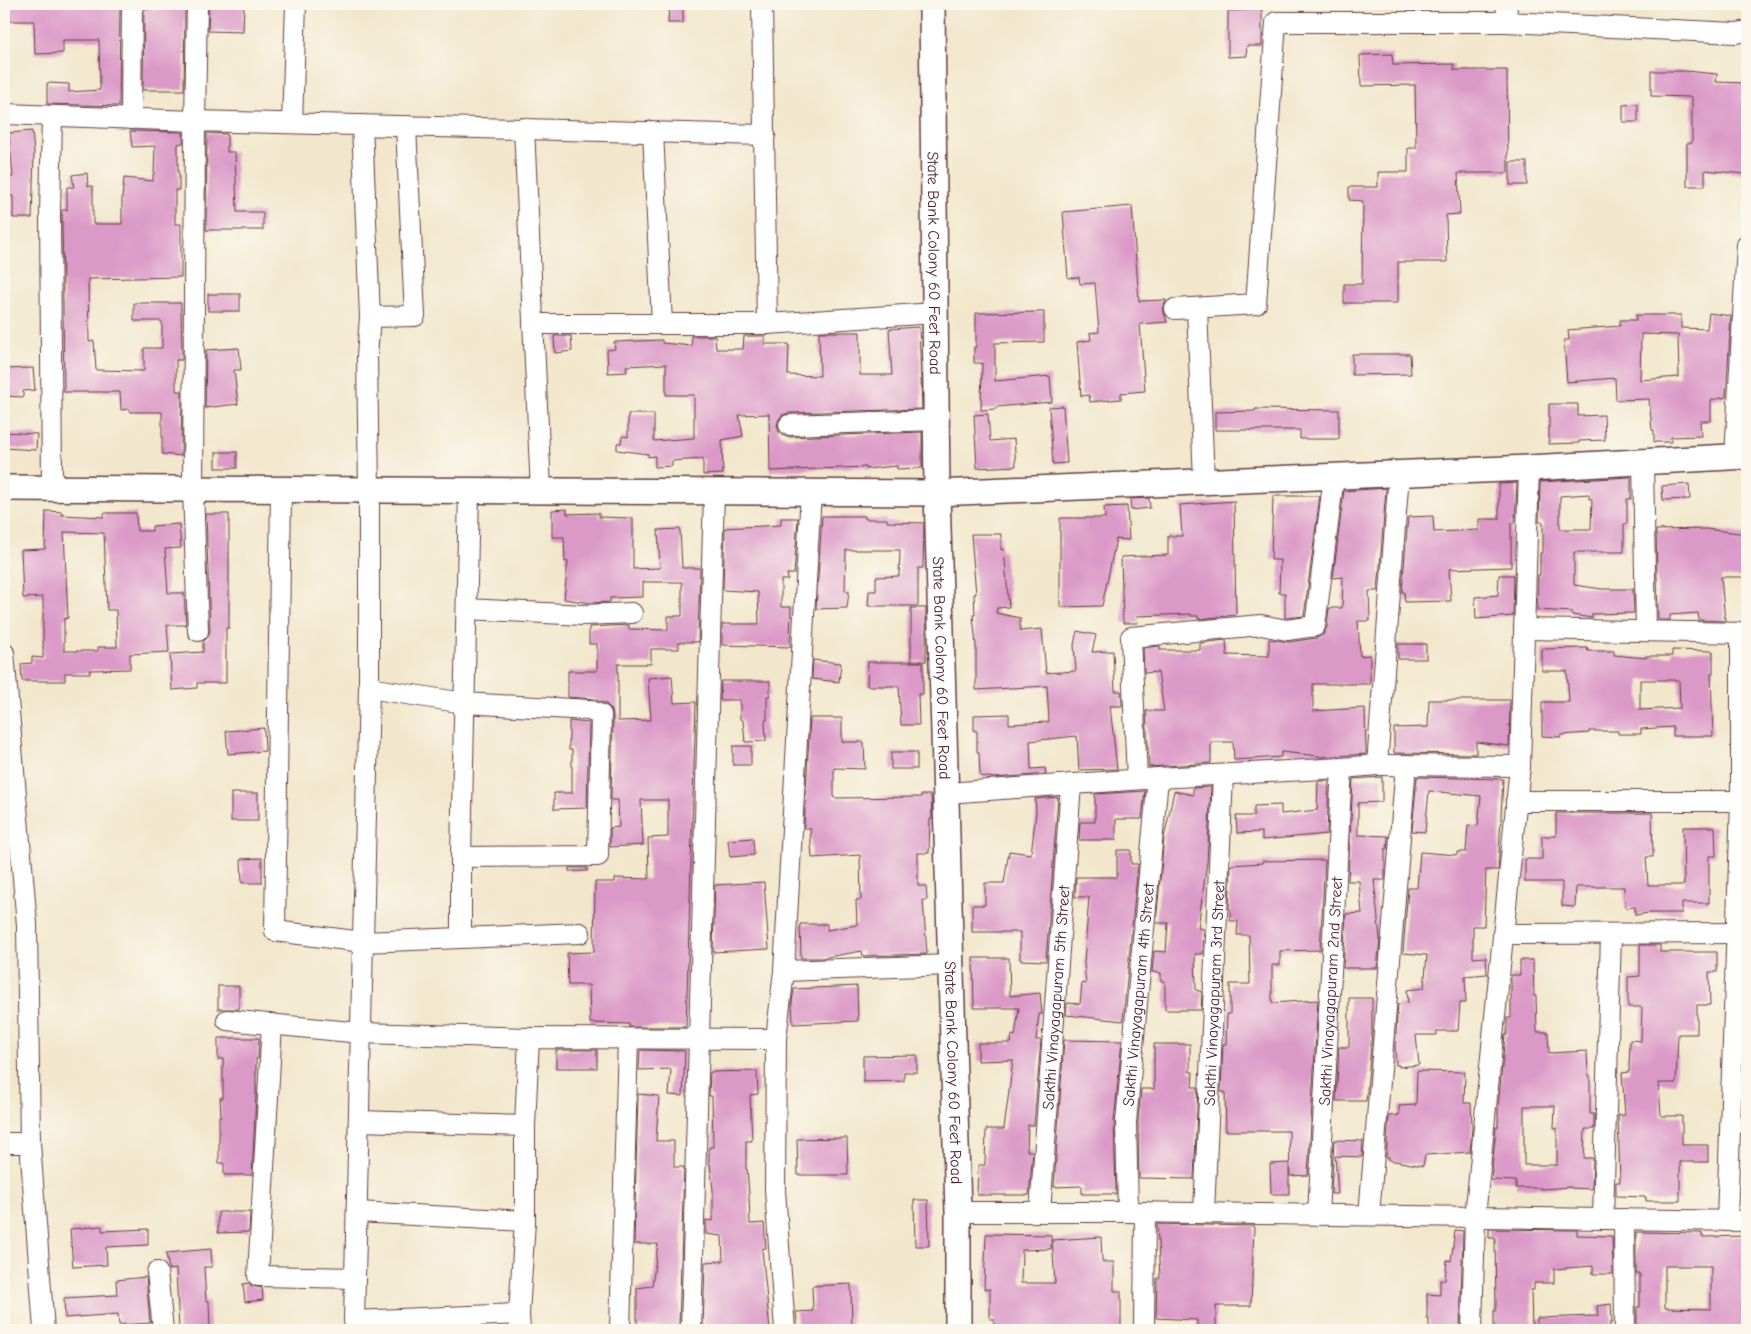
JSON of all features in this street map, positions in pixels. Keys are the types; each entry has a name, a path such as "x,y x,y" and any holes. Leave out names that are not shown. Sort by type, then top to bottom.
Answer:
{"street":[{"path":"131,119 132,4"},
{"path":"197,4 193,489 198,631"},
{"path":"292,123 296,4"},
{"path":"762,4 767,324"},
{"name":"State Bank Colony 60 Feet Road","path":"932,4 937,493 958,1212 958,1330"},
{"path":"1175,309 1256,304 1276,22 1507,13 1736,33 1747,31"},
{"path":"4,114 196,121 765,135"},
{"path":"52,116 50,215 52,488"},
{"path":"362,125 370,317 367,356 369,688 354,1326 519,1322 525,1221 525,1126 529,1038"},
{"path":"370,317 415,316 406,126"},
{"path":"524,128 541,491"},
{"path":"653,132 662,324"},
{"path":"4,488 937,493 1529,468 1741,456 1747,245"},
{"path":"1197,308 1204,482"},
{"path":"533,324 767,324 936,313"},
{"path":"789,425 936,420"},
{"path":"1643,461 1646,631"},
{"path":"1472,1330 1475,1217 1520,766 1529,468"},
{"path":"1377,765 1399,473"},
{"path":"1137,779 1131,637 1261,625 1287,630 1315,626 1334,476"},
{"path":"281,490 276,931 363,942 580,933"},
{"path":"461,938 469,491"},
{"path":"691,1330 714,492"},
{"path":"785,1330 775,1190 776,1040 784,971 811,492"},
{"path":"467,609 582,615 632,614"},
{"path":"1524,629 1744,632 1741,933 1727,1221"},
{"path":"4,653 27,925 30,1142 44,1330"},
{"path":"369,688 464,703 589,710 601,715 598,856 461,857"},
{"path":"946,793 1137,779 1377,765 1520,766"},
{"path":"1369,1216 1406,765"},
{"name":"Sakthi Vinayagapuram 2nd Street","path":"1318,1215 1342,768"},
{"name":"Sakthi Vinayagapuram 3rd Street","path":"1204,1213 1223,774"},
{"name":"Sakthi Vinayagapuram 4th Street","path":"1144,1330 1136,1212 1126,1122 1158,778"},
{"name":"Sakthi Vinayagapuram 5th Street","path":"1040,1212 1071,784"},
{"path":"1516,801 1741,801"},
{"path":"1503,934 1741,933"},
{"path":"1603,1219 1611,934"},
{"path":"784,971 950,965"},
{"path":"227,1020 361,1033 529,1038 776,1040"},
{"path":"272,1024 258,1276 355,1278"},
{"path":"620,1330 628,1039"},
{"path":"359,1121 525,1126"},
{"path":"4,1144 30,1142"},
{"path":"357,1212 525,1221"},
{"path":"958,1212 1136,1212 1747,1221"},
{"path":"1624,1219 1625,1330"},
{"path":"157,1272 163,1330"}],"building":[{"path":"4,4 120,4 119,106 47,104 47,83 69,84 69,92 100,90 99,40 63,40 63,53 35,54 34,21 4,21"},
{"path":"165,4 185,4 184,90 143,90 144,9 165,9"},
{"path":"209,4 244,4 243,32 208,31"},
{"path":"669,7 683,7 683,23 668,23"},
{"path":"1262,10 1262,46 1246,46 1247,56 1228,57 1228,11"},
{"path":"1392,54 1393,65 1454,64 1454,70 1507,70 1508,173 1458,173 1460,214 1446,215 1447,262 1398,262 1398,303 1344,303 1344,284 1362,284 1363,201 1349,200 1349,187 1378,187 1378,172 1408,172 1408,148 1416,148 1415,85 1361,86 1360,55"},
{"path":"1651,71 1686,71 1717,74 1716,82 1747,83 1747,155 1745,174 1705,170 1705,186 1687,186 1687,143 1692,143 1692,97 1651,96"},
{"path":"1638,104 1638,122 1623,122 1623,105"},
{"path":"32,131 34,153 32,218 13,218 13,196 4,196 4,177 13,177 9,133"},
{"path":"130,131 183,132 183,143 178,144 179,190 175,190 175,224 181,224 181,277 88,279 89,342 94,341 96,370 144,371 144,348 162,348 162,321 134,321 134,303 181,303 182,360 176,360 176,391 182,391 181,456 162,454 162,412 130,412 130,409 121,410 120,392 64,392 62,210 67,210 67,187 74,187 72,175 87,173 88,186 93,186 93,224 122,224 124,178 153,181 154,174 155,146 132,147"},
{"path":"207,133 227,134 227,152 235,152 237,212 263,212 263,230 206,230"},
{"path":"1510,162 1527,162 1527,185 1510,185"},
{"path":"1132,206 1139,301 1166,300 1163,310 1167,322 1140,324 1145,391 1121,393 1121,399 1090,402 1089,395 1081,396 1077,342 1091,340 1090,333 1099,332 1095,283 1080,284 1079,277 1068,278 1063,212"},
{"path":"208,294 240,294 240,311 208,311"},
{"path":"1044,312 1044,342 995,343 995,381 1050,376 1052,402 981,410 982,363 974,363 976,313"},
{"path":"1709,313 1731,316 1726,397 1711,400 1711,421 1700,421 1701,436 1671,437 1671,442 1654,442 1649,399 1616,400 1615,378 1567,382 1564,340 1569,340 1568,330 1620,326 1620,320 1636,320 1636,315 1681,315 1681,328 1707,329","holes":["1641,334 1678,335 1679,377 1640,380"]},
{"path":"919,327 922,409 789,413 782,415 777,425 779,432 789,437 922,432 922,468 897,469 897,466 866,469 866,467 770,471 769,414 739,415 743,436 722,440 723,474 703,475 703,459 672,461 672,466 655,467 655,456 648,457 648,454 617,450 617,443 621,443 622,436 628,437 628,414 654,414 654,441 694,438 694,395 666,395 666,364 626,366 627,372 608,373 607,350 615,349 614,342 662,340 662,343 692,346 691,336 715,336 716,349 743,349 744,336 765,336 765,344 789,344 788,375 820,376 819,332 860,332 860,375 892,375 889,329"},
{"path":"554,336 571,336 572,351 555,353"},
{"path":"239,348 241,370 234,370 238,404 205,408 206,350"},
{"path":"1352,354 1410,354 1411,374 1352,375"},
{"path":"33,368 35,390 23,391 23,397 4,396 4,369"},
{"path":"1549,404 1578,404 1578,416 1604,415 1605,440 1549,444"},
{"path":"1063,406 1067,463 1053,464 1049,407"},
{"path":"1255,409 1339,410 1339,439 1300,439 1300,430 1215,430 1215,412 1255,411"},
{"path":"988,414 990,441 1014,439 1016,466 977,468 974,415"},
{"path":"4,432 37,434 36,450 4,448"},
{"path":"216,452 237,452 237,468 216,468"},
{"path":"1631,477 1631,499 1627,499 1627,524 1624,524 1624,552 1574,552 1574,585 1602,589 1633,589 1634,613 1592,614 1592,618 1572,615 1572,612 1537,610 1540,553 1543,553 1543,522 1539,522 1540,482","holes":["1589,494 1589,499 1592,499 1591,529 1560,529 1560,496"]},
{"path":"1517,483 1515,523 1511,523 1511,567 1449,569 1451,601 1405,602 1404,592 1402,592 1408,517 1433,516 1434,532 1479,530 1479,519 1499,519 1499,484"},
{"path":"1689,484 1690,499 1663,500 1662,486"},
{"path":"1386,488 1378,591 1369,591 1370,621 1358,621 1360,656 1370,655 1370,684 1313,684 1313,711 1365,708 1366,754 1319,757 1281,752 1281,757 1234,760 1233,742 1211,742 1211,763 1149,767 1146,711 1164,711 1158,672 1144,673 1143,648 1160,646 1160,650 1200,650 1200,643 1226,640 1227,655 1269,656 1269,639 1288,642 1317,638 1323,635 1327,627 1329,608 1342,608 1343,577 1333,578 1344,491"},
{"path":"1273,496 1320,496 1304,616 1285,618 1285,593 1279,593 1280,560 1271,560"},
{"path":"1149,498 1150,508 1131,510 1130,499"},
{"path":"1234,501 1236,615 1198,619 1198,616 1191,616 1191,614 1137,616 1138,623 1123,623 1121,557 1168,555 1168,536 1182,536 1180,505"},
{"path":"1127,506 1129,540 1116,539 1102,606 1060,607 1060,518 1105,518 1104,507"},
{"path":"567,509 567,514 599,513 599,517 633,518 633,569 660,568 658,530 680,529 682,568 700,568 698,642 679,642 679,649 651,649 651,664 618,664 618,721 651,720 648,678 672,676 674,703 696,702 686,1027 629,1027 629,1024 590,1023 589,985 568,985 567,953 594,952 595,882 615,882 615,878 649,879 648,838 668,837 668,800 641,800 643,845 610,847 610,828 619,827 618,800 611,800 613,715 611,709 606,704 594,699 568,697 568,671 597,671 597,644 589,644 589,627 629,625 629,629 668,630 668,616 682,616 682,582 643,582 643,597 610,598 610,602 590,603 564,599 568,561 565,562 564,537 552,537 552,510"},
{"path":"46,511 62,512 62,515 104,517 104,513 136,513 137,531 152,531 152,526 179,524 181,548 165,549 168,593 184,593 186,625 167,625 169,652 130,654 130,669 90,670 90,673 65,673 65,681 22,681 21,664 32,663 32,657 43,658 43,597 23,598 21,550 45,549","holes":["64,532 104,533 107,610 116,610 117,647 98,647 98,651 64,651 64,619 68,618"]},
{"path":"206,514 229,514 229,628 226,628 226,683 197,683 197,688 172,690 170,654 203,652 203,642 208,637 210,631"},
{"path":"822,516 865,516 865,519 887,519 887,522 924,523 923,568 918,568 918,606 868,606 869,591 876,591 876,577 899,576 900,550 846,550 845,591 849,591 847,608 816,609"},
{"path":"781,518 798,518 794,574 787,574 788,580 781,580 781,607 791,607 790,647 722,645 722,624 759,624 758,592 723,590 725,528 781,525"},
{"path":"1706,529 1747,534 1747,577 1721,577 1725,621 1699,620 1698,613 1670,615 1670,620 1658,620 1656,530"},
{"path":"971,534 1001,534 1001,550 1004,549 1009,607 997,608 996,613 1020,618 1020,631 1042,629 1046,673 1076,671 1074,645 1077,631 1096,635 1092,652 1113,651 1115,691 1121,691 1122,706 1110,706 1117,769 1079,770 1077,736 1030,741 1031,769 1045,768 1046,774 995,778 980,776 977,731 974,731 974,715 1009,714 1009,724 1049,722 1047,686 976,690 976,646 973,615 975,615 974,594 976,594"},
{"path":"1499,575 1514,575 1513,616 1476,619 1475,597 1498,595"},
{"path":"911,608 926,608 926,661 911,661"},
{"path":"1398,644 1426,644 1426,659 1398,659"},
{"path":"1587,648 1588,651 1614,651 1614,655 1646,658 1646,656 1672,656 1672,650 1713,651 1713,674 1711,674 1713,736 1673,736 1673,727 1641,729 1641,734 1618,734 1618,731 1589,731 1589,733 1561,735 1561,737 1542,736 1542,702 1569,702 1567,671 1542,671 1542,649","holes":["1640,680 1679,680 1680,708 1640,710"]},
{"path":"813,660 841,663 839,682 812,679"},
{"path":"868,662 923,662 923,694 918,694 919,725 901,725 899,686 867,686"},
{"path":"721,681 770,681 770,696 767,696 767,720 765,720 766,741 745,742 743,720 740,719 740,700 720,700"},
{"path":"1429,700 1510,700 1509,746 1476,742 1476,754 1394,753 1394,728 1428,727"},
{"path":"810,718 842,718 842,742 864,742 865,769 834,768 834,798 921,797 921,795 931,795 932,819 930,819 929,853 918,853 918,886 926,886 927,900 923,900 927,954 863,956 862,951 822,958 801,958 800,924 827,924 827,930 857,925 856,900 861,900 860,855 812,858 810,828 804,828"},
{"path":"569,721 589,723 587,808 554,809 554,793 572,793 572,750 569,750"},
{"path":"264,728 265,751 228,754 226,731"},
{"path":"733,746 751,746 751,765 733,765"},
{"path":"891,752 917,752 917,769 891,769"},
{"path":"1382,777 1382,802 1358,803 1358,835 1388,836 1387,849 1385,849 1385,880 1374,880 1380,939 1377,968 1343,968 1346,914 1362,913 1359,881 1348,881 1353,779"},
{"path":"1417,777 1503,779 1499,854 1498,870 1486,870 1484,926 1473,926 1473,958 1486,957 1487,974 1465,976 1466,1003 1460,1003 1458,1031 1437,1031 1437,1035 1416,1035 1419,1065 1399,1067 1399,1065 1396,1065 1395,1046 1398,1004 1408,1003 1407,990 1424,988 1427,955 1403,953 1408,888 1417,888 1420,852 1457,855 1457,852 1466,852 1468,825 1478,826 1481,796 1429,791 1425,832 1412,831"},
{"path":"1318,781 1329,781 1327,834 1262,840 1262,832 1237,833 1236,816 1254,816 1254,806 1281,805 1281,814 1317,810"},
{"path":"1211,787 1207,862 1198,928 1204,929 1203,954 1195,954 1196,990 1202,992 1201,1010 1165,1010 1165,981 1161,981 1161,973 1152,972 1154,951 1166,952 1168,923 1156,923 1164,838 1174,791 1193,795 1193,788"},
{"path":"1145,791 1142,819 1116,819 1116,840 1079,840 1080,822 1095,822 1095,794"},
{"path":"231,793 258,793 258,821 231,821"},
{"path":"1058,797 1046,961 1020,960 1020,932 972,932 972,905 985,905 985,883 1004,883 1009,851 1031,854 1036,812 1035,799"},
{"path":"1556,813 1652,813 1653,857 1646,857 1648,885 1684,885 1683,827 1715,827 1716,856 1709,856 1709,903 1682,903 1682,913 1635,915 1635,907 1625,908 1624,887 1576,887 1575,907 1562,906 1562,882 1525,882 1525,859 1542,859 1542,836 1556,836"},
{"path":"753,838 754,855 730,857 728,840"},
{"path":"1117,850 1131,850 1131,864 1138,864 1123,1021 1066,1015 1067,1003 1080,1004 1082,983 1086,984 1084,963 1089,897 1075,897 1076,877 1117,877"},
{"path":"262,858 262,883 242,883 241,859"},
{"path":"1325,860 1320,950 1280,951 1280,965 1272,965 1272,1003 1318,1000 1308,1175 1290,1176 1289,1131 1226,1131 1225,1092 1221,1092 1223,1044 1226,1044 1227,1014 1230,1014 1230,984 1250,984 1249,935 1237,935 1238,921 1230,921 1231,865 1262,863 1262,861"},
{"path":"569,868 587,868 587,871 569,871"},
{"path":"764,882 769,949 713,952 715,885"},
{"path":"1640,945 1660,945 1660,952 1717,952 1717,972 1709,972 1710,1005 1697,1005 1697,1034 1678,1034 1676,1083 1659,1083 1661,1116 1682,1116 1682,1145 1708,1145 1708,1162 1680,1162 1680,1201 1646,1201 1646,1197 1616,1196 1616,1182 1620,1182 1618,1115 1625,1115 1622,1073 1629,1072 1630,1040 1641,1041 1642,1007 1628,1007 1628,977 1640,976"},
{"path":"973,958 1009,958 1010,996 1040,993 1042,1014 1039,1014 1036,1040 1041,1040 1034,1125 1028,1125 1027,1151 1033,1151 1029,1195 977,1195 978,1165 985,1165 986,1129 1004,1129 1013,1060 978,1061 978,1043 1011,1043 1012,1035 1015,1036 1019,1008 974,1008"},
{"path":"1520,960 1533,960 1537,1032 1548,1032 1549,1053 1587,1051 1588,1075 1590,1075 1590,1114 1594,1114 1594,1129 1585,1129 1584,1158 1593,1158 1592,1189 1571,1187 1516,1188 1516,1181 1491,1180 1496,1127 1498,1127 1507,1018 1511,1018 1511,975 1520,975","holes":["1524,1106 1555,1106 1554,1128 1557,1128 1557,1165 1524,1165"]},
{"path":"218,986 239,986 239,1009 218,1009"},
{"path":"857,986 858,1021 793,1024 792,1002 794,989"},
{"path":"1349,998 1372,998 1372,1033 1366,1101 1336,1101 1339,1047 1349,1047"},
{"path":"218,1038 259,1038 258,1059 256,1059 252,1175 224,1175 224,1163 219,1163 219,1116 221,1116 220,1098 223,1098 223,1059 218,1059"},
{"path":"1064,1040 1122,1041 1114,1122 1116,1194 1082,1194 1082,1186 1054,1187"},
{"path":"1154,1044 1190,1044 1190,1072 1193,1072 1192,1087 1198,1087 1194,1179 1139,1178 1138,1122 1141,1089 1154,1089"},
{"path":"556,1050 597,1050 597,1068 556,1068"},
{"path":"640,1050 685,1051 683,1096 669,1095 671,1069 639,1070"},
{"path":"917,1055 917,1072 904,1072 904,1081 863,1082 863,1056"},
{"path":"757,1071 758,1094 750,1095 752,1141 746,1141 746,1169 750,1224 764,1223 766,1248 762,1249 770,1330 703,1330 705,1262 723,1261 722,1236 706,1234 706,1220 713,1221 713,1190 709,1164 709,1147 713,1147 712,1096 709,1096 710,1072"},
{"path":"1417,1071 1465,1072 1464,1103 1471,1103 1470,1152 1425,1155 1423,1166 1389,1160 1389,1157 1386,1157 1389,1116 1399,1115 1399,1106 1416,1105"},
{"path":"638,1094 659,1096 656,1141 674,1141 674,1167 684,1167 679,1327 637,1327 637,1288 652,1286 658,1244 634,1244"},
{"path":"847,1138 848,1175 798,1175 797,1139"},
{"path":"1334,1140 1363,1141 1362,1157 1335,1156 1338,1194 1331,1194"},
{"path":"1289,1163 1289,1194 1271,1194 1270,1164"},
{"path":"914,1200 928,1200 929,1246 915,1246"},
{"path":"218,1212 250,1212 249,1232 218,1233"},
{"path":"1157,1224 1254,1226 1251,1306 1216,1306 1216,1330 1197,1330 1197,1320 1156,1318 1157,1278 1160,1278"},
{"path":"102,1226 102,1231 148,1229 148,1245 106,1247 107,1265 73,1267 70,1229"},
{"path":"1489,1229 1577,1230 1577,1235 1612,1236 1613,1274 1593,1274 1593,1266 1554,1269 1554,1283 1534,1283 1534,1290 1531,1290 1532,1330 1494,1330 1494,1311 1496,1311 1495,1238 1489,1238"},
{"path":"1455,1230 1463,1231 1460,1330 1429,1330 1427,1294 1440,1295 1440,1280 1445,1280 1447,1260 1451,1261"},
{"path":"1636,1232 1702,1233 1702,1237 1747,1236 1747,1330 1637,1330 1637,1307 1640,1307 1640,1274 1636,1274","holes":["1665,1266 1711,1266 1711,1309 1665,1308"]},
{"path":"986,1234 1051,1235 1051,1249 1022,1250 1021,1283 1055,1283 1052,1240 1101,1237 1102,1262 1114,1262 1114,1291 1121,1291 1121,1330 994,1330 994,1319 990,1319 990,1289 984,1289"},
{"path":"211,1249 212,1267 204,1267 206,1301 209,1301 210,1330 179,1330 176,1269 169,1270 166,1253"},
{"path":"146,1277 150,1323 119,1325 118,1314 65,1318 64,1298 117,1295 116,1280"},
{"path":"249,1283 252,1286 262,1288 263,1300 245,1302 243,1284"},
{"path":"851,1284 852,1330 798,1330 796,1312 813,1311 812,1286"},
{"path":"1611,1304 1612,1323 1610,1323 1610,1330 1537,1330 1537,1318 1598,1316 1597,1306"}]}
